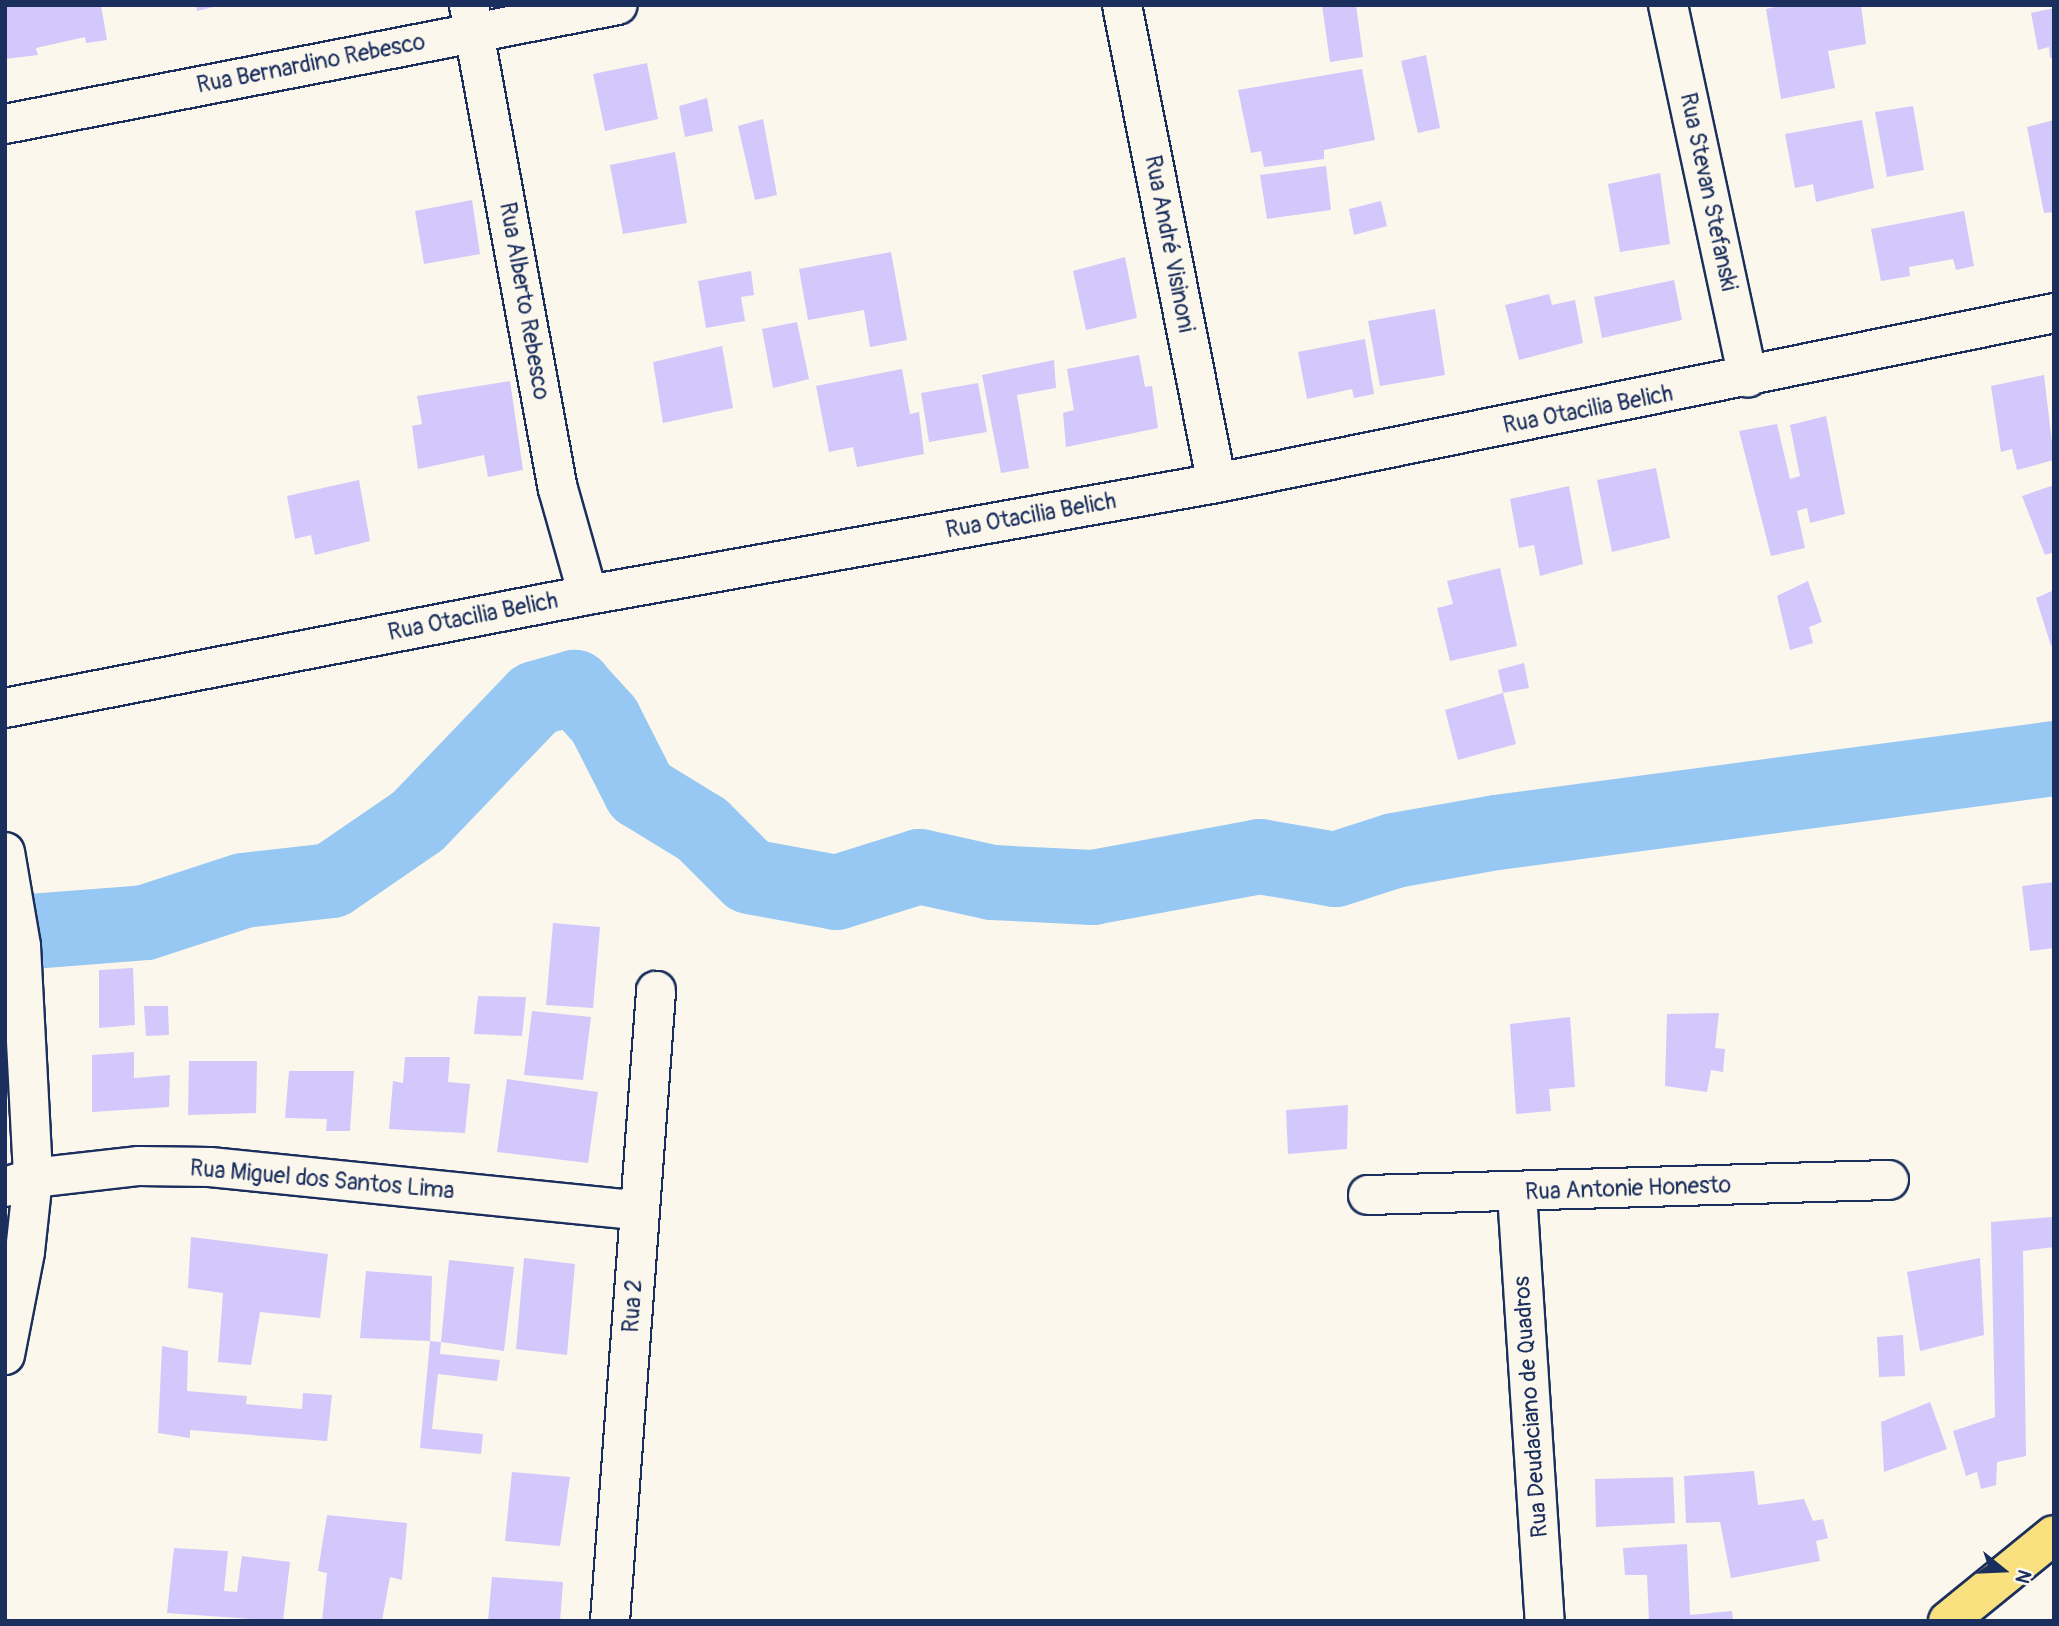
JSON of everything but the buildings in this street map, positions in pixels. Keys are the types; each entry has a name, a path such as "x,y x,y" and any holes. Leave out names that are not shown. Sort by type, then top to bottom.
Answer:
{"main road":[{"path":"1948,1621 2047,1551"}],"street":[{"name":"Rua Bernardino Rebesco","path":"5,124 472,18 618,5"},
{"name":"Rua André Visinoni","path":"1122,5 1217,483"},
{"name":"Rua Stevan Stefanski","path":"1668,5 1748,378"},
{"name":"Rua Alberto Rebesco","path":"472,18 558,489 588,595"},
{"name":"Rua Otacilia Belich","path":"5,708 588,595 1217,483 2052,320"},
{"path":"5,852 21,946 19,1182 25,1252 5,1355"},
{"name":"Rua 2","path":"610,1621 656,990"},
{"name":"Rua Miguel dos Santos Lima","path":"19,1182 139,1166 210,1167 640,1211"},
{"name":"Rua Antonie Honesto","path":"1368,1195 1517,1193 1889,1180"},
{"name":"Rua Deudaciano de Quadros","path":"1517,1193 1545,1621"}],"waterway":[{"path":"5,933 145,922 243,890 331,880 417,821 535,698 574,687 604,720 640,791 702,829 749,876 836,892 919,866 992,882 1092,887 1259,856 1335,869 1394,850 1496,832 2054,758"}]}
